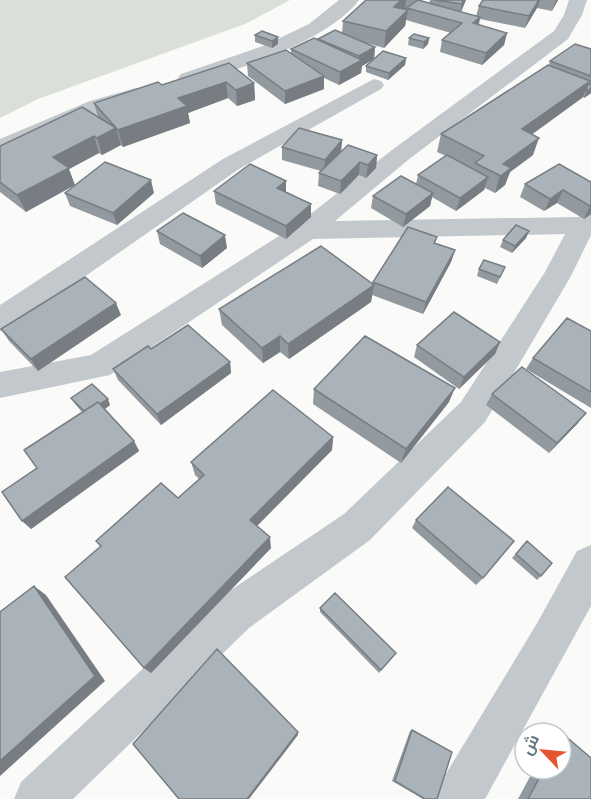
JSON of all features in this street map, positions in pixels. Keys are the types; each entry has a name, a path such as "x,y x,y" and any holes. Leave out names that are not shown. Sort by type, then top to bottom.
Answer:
{"street":[{"path":"171,84 270,50 315,28 350,0"},
{"path":"0,385 99,366 307,230 399,155 561,35 573,15 578,0"},
{"path":"0,320 231,164 374,85"},
{"path":"0,147 98,106 150,90"},
{"path":"307,230 587,223"},
{"path":"38,799 234,613 357,526 473,412 587,223"},
{"path":"458,799 551,640 591,565"}],"shaded area":[{"path":"0,0 290,0 245,24 38,99 0,118"}],"building":[{"path":"366,0 401,0 394,7 408,10 386,31 343,21"},
{"path":"418,0 480,17 473,23 507,33 486,53 442,40 462,23 407,8"},
{"path":"435,0 463,0 462,4"},
{"path":"483,0 539,0 529,16 479,6"},
{"path":"335,30 375,47 359,56 318,39"},
{"path":"262,31 278,37 272,41 255,35"},
{"path":"414,34 429,38 424,42 409,38"},
{"path":"314,38 362,60 340,72 291,49"},
{"path":"575,44 591,49 591,76 550,61"},
{"path":"286,50 324,76 285,91 247,63"},
{"path":"383,51 406,58 389,73 366,66"},
{"path":"229,63 254,83 236,90 226,82 178,98 187,106 118,130 94,103 158,82 162,85"},
{"path":"548,65 590,81 522,129 539,138 503,164 511,168 501,176 475,163 484,156 441,134"},
{"path":"82,107 116,128 97,138 94,136 53,157 69,168 17,195 0,182 0,146"},
{"path":"299,128 342,140 325,160 282,147"},
{"path":"348,145 377,155 368,165 360,162 341,181 319,173"},
{"path":"447,155 488,177 460,198 418,175"},
{"path":"105,162 151,180 113,213 65,193"},
{"path":"250,164 286,181 277,188 311,204 286,226 214,191"},
{"path":"559,164 591,182 590,206 563,190 550,199 525,184"},
{"path":"401,176 433,193 406,214 373,196"},
{"path":"183,213 225,235 200,256 157,231"},
{"path":"516,225 529,231 515,246 503,240"},
{"path":"408,227 437,237 434,243 455,250 426,302 373,282"},
{"path":"321,246 374,285 288,344 280,336 262,348 219,309"},
{"path":"484,260 505,267 500,277 479,269"},
{"path":"85,277 116,303 31,359 1,329"},
{"path":"454,312 500,342 464,377 417,345"},
{"path":"567,318 591,331 591,392 533,358"},
{"path":"188,325 230,362 157,414 113,369 148,346 151,349"},
{"path":"365,336 455,388 406,449 314,389"},
{"path":"522,367 586,413 557,443 492,394"},
{"path":"92,384 108,399 84,411 71,398"},
{"path":"273,390 333,437 250,520 270,537 144,668 65,577 101,546 96,541 161,483 178,498 204,475 191,462"},
{"path":"98,402 134,441 22,521 2,492 37,468 24,450"},
{"path":"448,487 514,541 483,578 416,520"},
{"path":"527,541 552,563 541,576 516,554"},
{"path":"34,586 95,676 0,761 0,612"},
{"path":"335,593 396,653 381,670 320,608"},
{"path":"217,649 298,732 247,799 179,799 133,744"},
{"path":"412,730 452,752 437,799 425,799 395,781"},
{"path":"573,743 591,758 591,799 528,799 538,781 573,781"}]}
